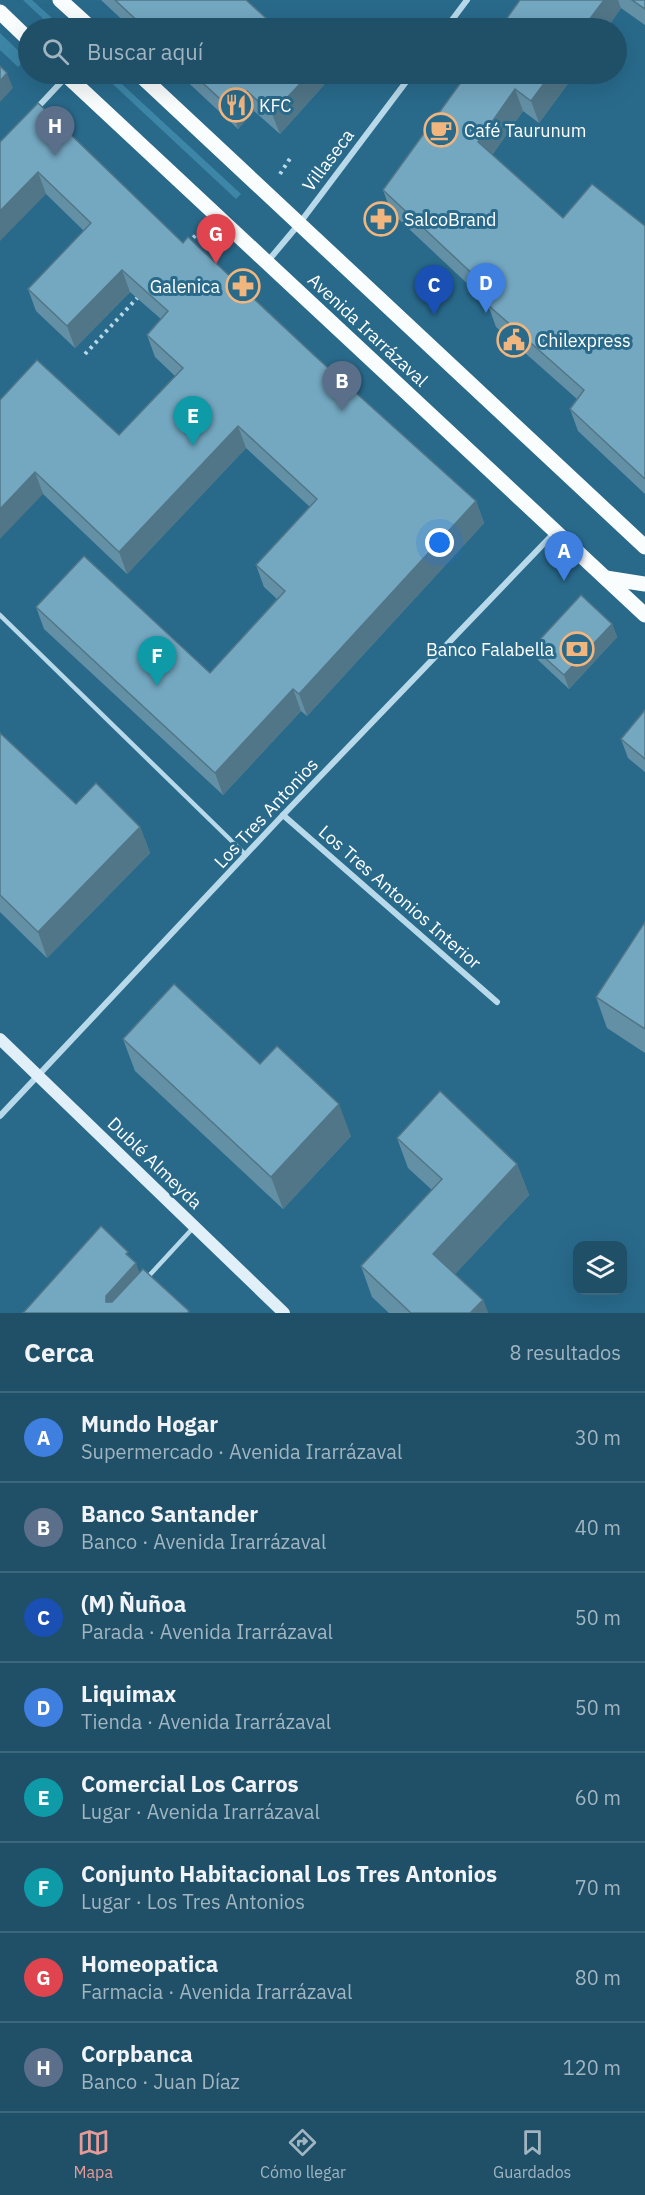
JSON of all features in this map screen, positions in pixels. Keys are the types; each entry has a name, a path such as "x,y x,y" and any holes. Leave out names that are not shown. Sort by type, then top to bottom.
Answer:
{"main road":[{"path":"60,0 80,18"},
{"path":"0,12 18,29"},
{"name":"Avenida Irarrázaval","path":"77,84 645,615"},
{"name":"Avenida Irarrázaval","path":"150,84 645,547"},
{"path":"606,578 645,584"},
{"name":"Dublé Almeyda","path":"0,1040 284,1313"}],"street":[{"path":"454,18 467,0"},
{"path":"31,114 57,84"},
{"name":"Villaseca","path":"267,262 299,224 404,84"},
{"name":"Los Tres Antonios","path":"0,1116 555,532"},
{"name":"Los Tres Antonios Interior","path":"284,815 497,1002"}],"lane":[{"path":"0,615 246,855"},
{"path":"138,1288 195,1226"}],"path":[{"path":"182,250 198,233"},
{"path":"85,354 141,294"}],"shaded area":[{"path":"23,0 32,0 52,18 42,18"},
{"path":"0,33 18,50 18,67 0,50"},
{"path":"113,84 122,84 241,194 236,199"}],"building":[{"path":"115,0 246,0 266,18 134,18"},
{"path":"520,0 604,0 590,18 507,18"},
{"path":"632,0 645,0 645,9"},
{"path":"0,66 7,73 0,81"},
{"path":"204,84 300,84 272,114 247,91 231,109"},
{"path":"460,84 544,84 531,101 515,89 478,142 563,218 592,184 645,226 645,479 570,409 584,390 488,305 496,296 383,190"},
{"path":"38,103 183,243 188,237 316,357 476,501 299,694 293,689 215,773 36,607 84,556 210,673 285,591 256,565 317,499 238,426 119,552 35,472 0,509 0,400 37,360 119,435 183,368 147,335 168,311 122,270 67,326 28,289 91,223 38,172 0,211 0,142"},
{"name":"Banco Falabella","path":"581,595 612,624 564,675 533,647"},
{"path":"645,710 645,759 621,739"},
{"path":"0,733 76,804 96,783 140,827 38,932 0,895"},
{"path":"645,922 645,1029 596,997"},
{"path":"174,984 260,1064 277,1046 339,1104 271,1177 123,1039"},
{"path":"440,1091 517,1164 433,1254 483,1300 470,1313 411,1313 361,1266 442,1179 397,1138"},
{"path":"101,1226 136,1263 106,1296 106,1302 112,1302 143,1269 189,1311 187,1313 23,1313"}],"place":[{"name":"KFC","path":"236,105"},
{"name":"Café Taurunum","path":"441,130"},
{"name":"Corpbanca","path":"55,156"},
{"name":"SalcoBrand","path":"381,219"},
{"name":"Homeopatica","path":"216,264"},
{"name":"Galenica","path":"243,286"},
{"name":"Liquimax","path":"486,313"},
{"name":"(M) Ñuñoa","path":"434,315"},
{"name":"Chilexpress","path":"514,340"},
{"name":"Banco Santander","path":"342,411"},
{"name":"Comercial Los Carros","path":"193,446"},
{"name":"Mundo Hogar","path":"564,581"},
{"name":"Banco Falabella","path":"577,649"},
{"name":"Conjunto Habitacional Los Tres Antonios","path":"157,686"}]}
